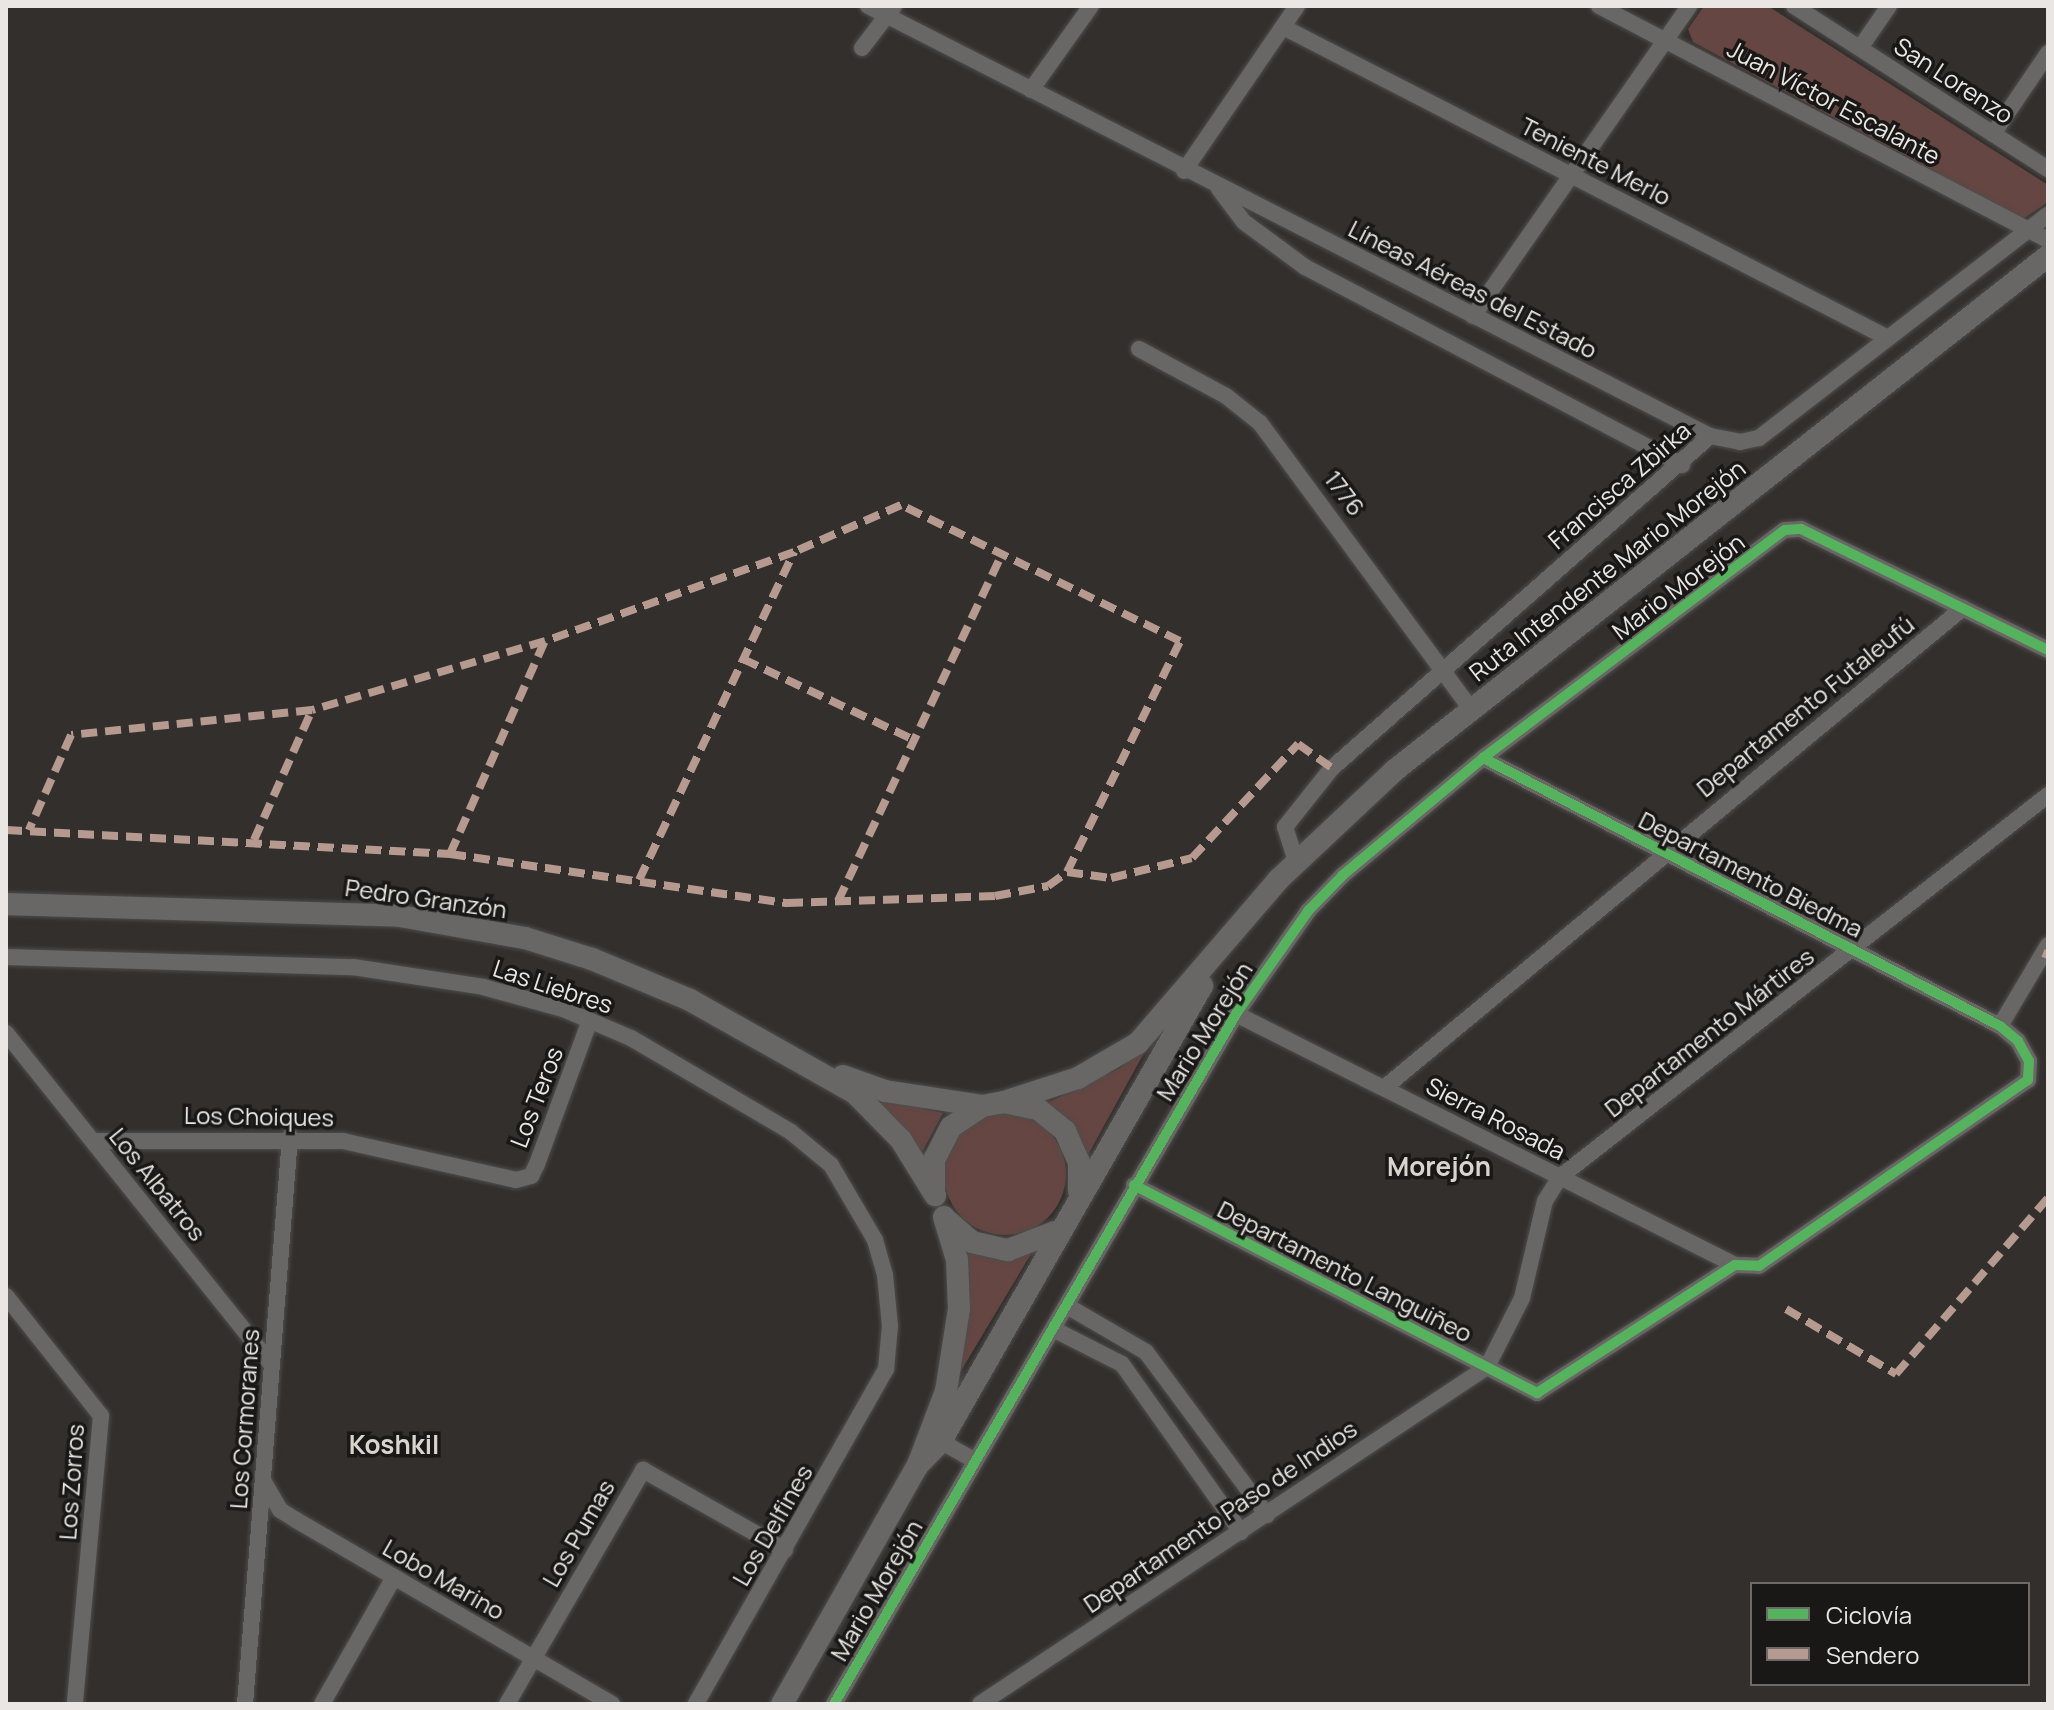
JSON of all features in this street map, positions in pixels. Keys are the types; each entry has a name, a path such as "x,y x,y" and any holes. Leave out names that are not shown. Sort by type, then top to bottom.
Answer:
{"main road":[{"name":"Ruta Intendente Mario Morejón","path":"993,1104 1060,1085 1127,1051 1222,950 1296,861 1472,711 2048,256"},
{"name":"Pedro Granzón","path":"6,904 344,912 467,926 639,976 812,1064 885,1091 993,1104"},
{"name":"Ruta Intendente Mario Morejón","path":"1078,1196 1222,950"},
{"name":"Pedro Granzón","path":"812,1064 888,1125 935,1195"},
{"path":"782,1704 918,1465 935,1438 1078,1196 1079,1162 1065,1131 1038,1109 993,1104 958,1120 940,1142 935,1195 957,1260 959,1309 951,1374 935,1438"},
{"path":"944,1217 956,1231 989,1248 1026,1248 1058,1230"}],"street":[{"name":"Líneas Aéreas del Estado","path":"868,6 891,11 1184,171 1710,436"},
{"path":"1031,90 1091,6"},
{"path":"1184,171 1297,6"},
{"name":"Juan Víctor Escalante","path":"1599,6 2048,240"},
{"path":"1473,316 1689,6"},
{"name":"San Lorenzo","path":"1794,6 2048,169"},
{"path":"1860,48 1889,6"},
{"path":"862,48 891,11"},
{"name":"Teniente Merlo","path":"1283,27 1888,338"},
{"path":"1993,134 2048,53"},
{"name":"Líneas Aéreas del Estado","path":"1215,185 1244,222 1305,267 1682,465"},
{"name":"Francisca Zbirka","path":"1296,861 1285,840 1291,813 1442,669 1682,465 1710,436 1740,442 1759,438 2048,215"},
{"name":"1776","path":"1139,349 1226,396 1260,423 1472,711"},
{"name":"Mario Morejón","path":"834,1704 1236,1014 1308,911 1343,875 1483,758 1785,530 1801,529 1963,608"},
{"path":"1963,608 2048,650"},
{"name":"Departamento Futaleufú","path":"1384,1088 1664,852 1963,608"},
{"name":"Departamento Biedma","path":"1483,758 2000,1026"},
{"name":"Departamento Mártires","path":"1487,1367 1522,1298 1545,1201 1560,1177 1854,951 2048,795"},
{"path":"1735,1265 1759,1266 2028,1080 2029,1061 2018,1041 2000,1026 2048,945"},
{"name":"Las Liebres","path":"6,957 353,967 483,987 590,1020 709,1081 831,1165 875,1240 885,1275 890,1326 886,1369"},
{"name":"Sierra Rosada","path":"1236,1014 1735,1265"},
{"name":"Los Teros","path":"516,1180 531,1176 537,1164 590,1020"},
{"name":"Los Albatros","path":"6,1033 272,1365"},
{"name":"Los Choiques","path":"93,1141 290,1137 343,1141 516,1180"},
{"name":"Los Cormoranes","path":"245,1704 290,1137"},
{"name":"Departamento Languiñeo","path":"1134,1185 1537,1393 1735,1265"},
{"name":"Los Zorros","path":"6,1296 101,1416 75,1704"},
{"path":"1067,1306 1146,1352 1267,1515"},
{"path":"1053,1329 1122,1364 1241,1532"},
{"name":"Departamento Paso de Indios","path":"980,1704 1487,1367"},
{"name":"Los Delfines","path":"696,1704 886,1369"},
{"path":"935,1438 974,1460"},
{"name":"Los Pumas","path":"507,1704 643,1470 785,1550"},
{"name":"Lobo Marino","path":"264,1482 280,1510 612,1704"},
{"path":"322,1704 394,1577"}],"shaded area":[{"path":"1704,6 1768,6 2048,185 2048,202 2023,219 1693,42 1688,29"},
{"path":"1150,1042 1088,1155 1076,1129 1047,1103 1120,1068"},
{"path":"873,1097 943,1113 922,1152 911,1137"},
{"path":"1005,1113 1029,1117 1048,1131 1062,1150 1066,1174 1062,1198 1048,1217 1029,1231 1005,1235 981,1231 962,1217 948,1198 944,1174 948,1150 962,1131 981,1117"},
{"path":"961,1245 995,1259 1031,1254 956,1379"}],"marked path":[{"path":"6,830 450,854 787,903 995,896 1048,886 1067,872 1180,641 901,505 794,552 545,641 312,710 71,735 29,830"},
{"path":"639,880 794,552"},
{"path":"838,901 1003,552"},
{"path":"450,854 545,641"},
{"path":"743,659 914,740"},
{"path":"254,840 312,710"},
{"path":"1067,872 1111,878 1192,858 1298,744 1332,768"},
{"path":"2043,953 2048,955"},
{"path":"1786,1309 1896,1374 2048,1198"}],"cycle path":[{"path":"834,1704 1236,1014 1308,911 1343,875 1483,758 1785,530 1801,529 2048,650"},
{"path":"1134,1185 1537,1393 1735,1265 1759,1266 2028,1080 2029,1061 2018,1041 2000,1026 1483,758"}],"district":[{"name":"Morejón","path":"1439,1167"},
{"name":"Koshkil","path":"394,1445"}]}
